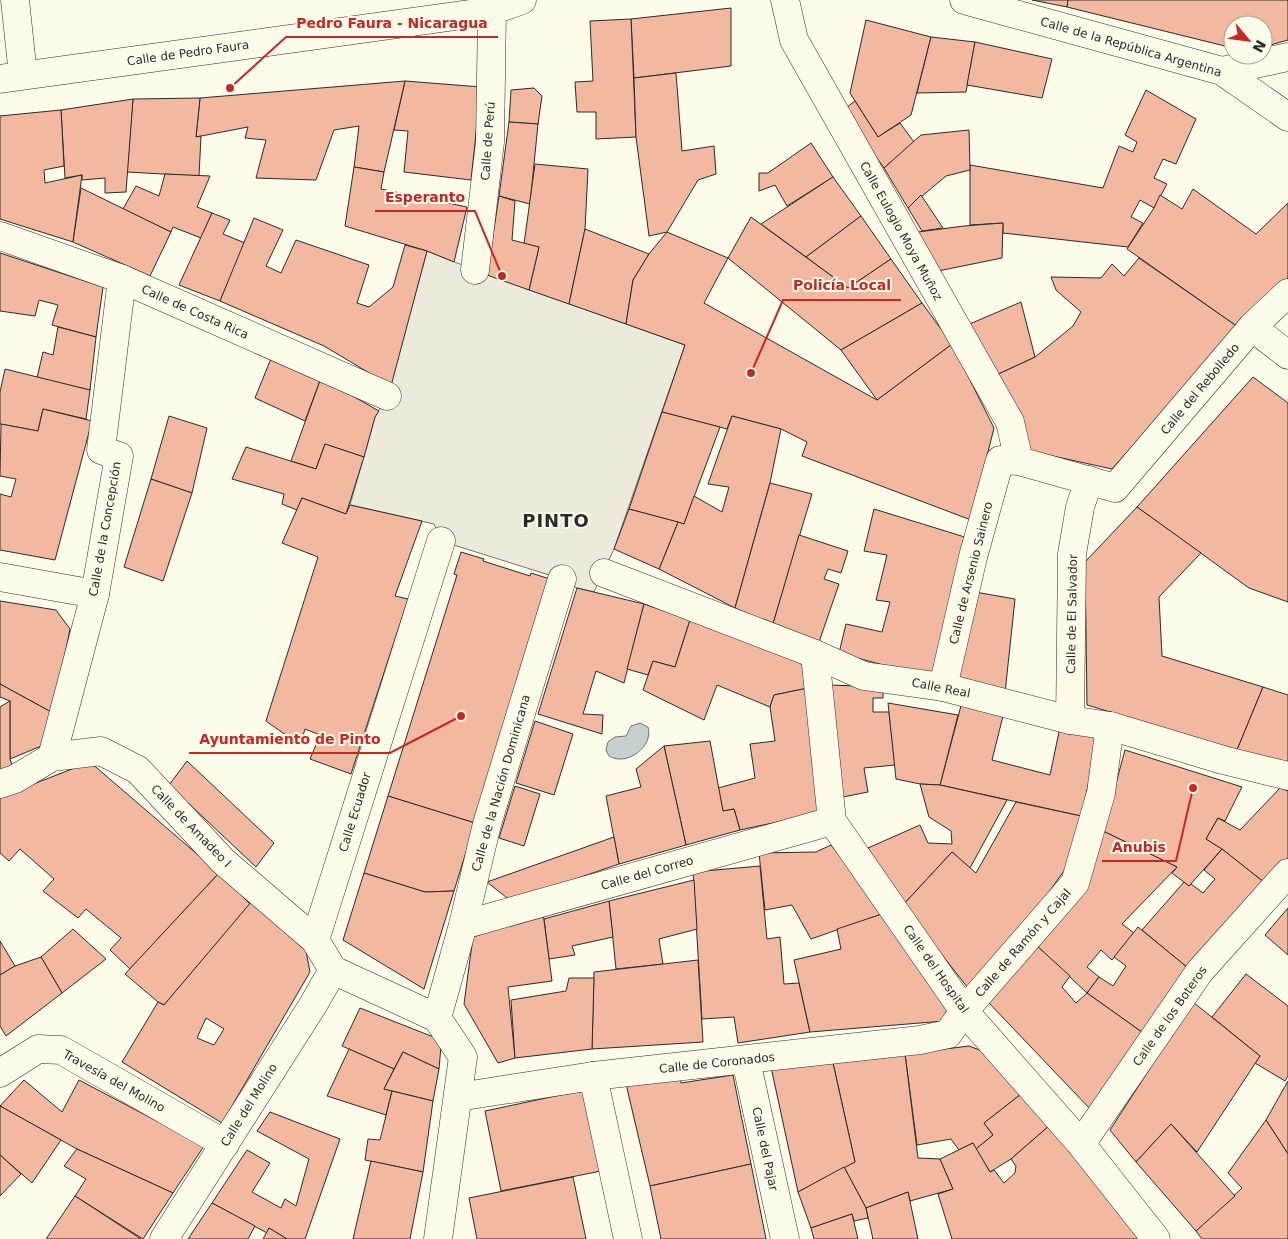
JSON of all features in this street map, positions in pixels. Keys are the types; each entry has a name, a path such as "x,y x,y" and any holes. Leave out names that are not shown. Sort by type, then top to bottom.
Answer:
{"street":[{"path":"11,77 15,0"},
{"name":"Calle de Pedro Faura","path":"11,77 492,11 522,0"},
{"name":"Calle Eulogio Moya Muñoz","path":"785,0 794,40 1010,422 1010,461"},
{"name":"Calle de la República Argentina","path":"964,0 1222,71 1288,117"},
{"name":"Calle de Perú","path":"475,270 490,142 492,11"},
{"path":"1222,71 1288,57"},
{"name":"Calle de Costa Rica","path":"0,236 122,279 388,396"},
{"name":"Calle de la Concepción","path":"52,757 95,594 119,456 101,450 122,279"},
{"name":"Calle del Rebolledo","path":"1089,480 1115,488 1252,327 1288,293"},
{"path":"1252,327 1288,356"},
{"path":"1010,461 1089,480"},
{"name":"Calle de Arsenio Sainero","path":"944,687 972,557 1010,461"},
{"name":"Calle de El Salvador","path":"1070,720 1072,554 1080,507 1089,480"},
{"name":"Calle Ecuador","path":"315,940 441,541"},
{"name":"Calle Real","path":"604,573 815,654 864,676 944,687 1070,720 1110,726 1223,760 1288,776"},
{"path":"0,577 95,594"},
{"name":"Calle de la Nación Dominicana","path":"437,1018 463,925 487,824 562,578"},
{"name":"Calle del Hospital","path":"815,654 832,821 964,1011 1080,1144 1156,1239"},
{"name":"Calle de Ramón y Cajal","path":"964,1011 1075,883 1101,793 1110,726"},
{"name":"Calle de Amadeo I","path":"52,757 101,751 138,770 223,861 315,940 332,970"},
{"path":"0,784 15,779 52,757"},
{"name":"Calle del Correo","path":"463,925 832,821"},
{"name":"Calle de los Boteros","path":"1080,1144 1200,971 1288,873"},
{"path":"332,970 437,1018 463,1057 438,1239"},
{"name":"Calle del Molino","path":"164,1239 332,970"},
{"name":"Calle de Coronados","path":"458,1097 593,1076 929,1038 948,1034 964,1011"},
{"name":"Travesía del Molino","path":"0,1072 38,1050 61,1050 225,1144"},
{"name":"Calle del Pajar","path":"746,1060 785,1239"},
{"path":"593,1076 628,1239"}],"shaded area":[{"path":"427,251 685,345 614,549 594,592 577,588 562,579 441,541 434,524 350,505 375,417 387,396"},
{"path":"640,723 648,727 649,734 647,741 638,753 624,759 616,759 609,756 606,750 608,742 615,737 626,736 631,726"}],"building":[{"path":"1032,0 1068,0 1067,7"},
{"path":"1068,0 1288,0 1288,40 1273,44 1273,15 1223,15 1223,46 1067,7"},
{"path":"731,8 731,66 634,78 631,19"},
{"path":"631,19 636,137 596,139 596,112 577,112 575,82 593,81 590,21"},
{"path":"866,20 931,37 911,115 878,137 850,93"},
{"path":"931,37 975,42 966,92 917,93"},
{"path":"975,42 1052,59 1042,98 967,85"},
{"path":"676,73 682,151 714,146 716,174 698,180 667,232 649,236 636,137 634,78"},
{"path":"405,81 481,87 471,180 404,172 408,131 394,130"},
{"path":"405,81 384,172 354,167 359,126 334,130 316,180 256,178 266,140 245,138 248,127 196,137 200,98"},
{"path":"534,88 542,96 538,124 509,122 511,90"},
{"path":"1146,90 1196,119 1176,164 1163,159 1154,178 1167,184 1154,208 1140,200 1131,217 1143,223 1128,247 1003,233 1003,223 970,225 970,165 1103,188 1119,146 1133,152 1137,142 1125,135"},
{"path":"200,98 196,137 201,136 199,176 127,172 133,99"},
{"path":"133,99 126,192 105,193 105,178 82,180 82,175 65,178 61,110"},
{"path":"855,101 878,137 900,123 914,142 884,168 843,110"},
{"path":"61,110 64,166 44,170 45,183 82,175 73,242 0,219 0,116"},
{"path":"509,122 538,124 530,204 499,196"},
{"path":"969,130 970,170 946,176 908,208 884,168 921,135"},
{"path":"811,143 833,177 787,206 775,185 759,191 759,173 768,173"},
{"path":"535,164 588,169 585,229 569,304 529,290 539,247 524,244"},
{"path":"354,167 384,172 381,189 467,207 454,262 427,251 345,226"},
{"path":"165,174 210,176 197,207 212,213 201,238 173,227 171,232 123,209 136,186 159,196"},
{"path":"833,177 861,216 806,257 761,224"},
{"path":"81,188 171,232 150,276 73,242"},
{"path":"1193,189 1256,234 1288,203 1288,278 1238,327 1127,249 1154,208 1160,195 1182,209"},
{"path":"921,195 943,228 922,231 908,208"},
{"path":"499,196 515,201 512,240 539,247 529,290 487,275"},
{"path":"212,213 230,220 223,234 245,243 220,301 179,285"},
{"path":"861,216 891,259 848,288 806,257"},
{"path":"751,217 848,288 891,259 922,303 841,350 728,258"},
{"path":"254,218 283,230 266,266 281,273 296,240 369,265 357,303 369,307 393,287 405,245 427,251 391,386 324,346 220,301"},
{"path":"1003,223 1002,258 938,271 918,232 964,226"},
{"path":"585,229 649,254 633,280 626,324 569,304"},
{"path":"667,232 728,258 704,303 877,400 952,344 994,428 971,520 802,456 807,442 781,429 732,416 727,429 662,412 685,345 626,324 633,280 649,254"},
{"path":"0,253 103,287 96,337 52,325 58,305 39,300 35,316 0,311"},
{"path":"1139,258 1238,327 1112,469 1030,451 996,375 1035,357 1073,326 1081,312 1056,290 1051,277 1101,278 1112,264 1124,276"},
{"path":"1021,302 1035,357 996,375 965,326"},
{"path":"922,303 952,344 877,400 841,350"},
{"path":"58,327 96,337 90,390 37,378 43,352 53,355"},
{"path":"272,356 321,378 305,421 255,398"},
{"path":"5,369 90,390 86,419 43,409 38,431 0,424 0,392"},
{"path":"1253,377 1288,403 1288,602 1249,588 1137,507"},
{"path":"321,378 379,411 375,417 364,457 325,444 316,469 291,461"},
{"path":"43,409 92,421 55,560 0,550 0,494 11,497 16,479 0,476 1,424 38,431"},
{"path":"662,412 720,427 684,524 629,509"},
{"path":"169,416 207,428 192,493 151,479"},
{"path":"732,416 781,429 770,483 735,608 659,569 678,522 684,524 694,496 722,512 729,487 708,484"},
{"path":"325,444 364,457 346,514 302,498 297,510 282,504 284,494 232,479 246,447 316,469"},
{"path":"151,479 192,493 163,581 124,567"},
{"path":"770,483 812,494 773,624 735,608"},
{"path":"302,498 346,514 350,505 422,521 395,596 408,599 351,774 310,759 320,735 305,729 300,745 266,721 318,557 282,543"},
{"path":"1137,507 1201,553 1159,597 1162,656 1263,687 1237,750 1087,705 1085,562"},
{"path":"629,509 678,522 659,569 614,549"},
{"path":"874,509 968,538 931,678 839,653 846,624 882,632 890,602 876,600 887,555 864,551"},
{"path":"799,535 848,551 841,573 828,569 824,579 839,584 818,645 773,624"},
{"path":"461,552 530,576 531,573 553,580 475,823 388,796 457,575 454,574"},
{"path":"577,588 644,604 624,683 596,671 583,714 603,715 602,734 538,714"},
{"path":"975,592 1015,599 1005,693 951,681"},
{"path":"0,601 56,610 70,629 53,713 0,684"},
{"path":"644,604 690,620 675,667 653,661 648,675 627,669"},
{"path":"690,620 796,660 805,667 808,688 774,695 770,707 717,685 704,720 643,690 653,661 675,667"},
{"path":"0,684 53,713 46,744 10,759 10,701 0,697"},
{"path":"830,685 883,687 883,698 873,698 873,712 889,712 895,765 864,768 868,792 838,798"},
{"path":"1263,687 1288,695 1288,764 1237,750"},
{"path":"808,688 819,813 740,830 734,809 723,811 718,788 755,778 750,744 775,741 770,707 774,695"},
{"path":"10,701 10,759 13,769 0,773 0,707"},
{"path":"962,702 1004,712 992,760 1050,775 1060,727 1100,735 1081,816 940,785"},
{"path":"888,703 958,715 940,785 920,784 896,779"},
{"path":"535,721 573,734 554,795 516,783"},
{"path":"710,741 723,811 734,809 740,830 686,845 664,746"},
{"path":"664,746 686,845 619,864 606,796 641,787 636,769"},
{"path":"1125,750 1242,787 1225,821 1218,818 1206,839 1222,849 1189,886 1172,873 1177,867 1103,831"},
{"path":"187,761 274,843 256,867 169,785"},
{"path":"90,762 219,873 130,969 110,950 121,938 86,909 78,918 43,891 54,879 20,849 9,861 0,853 0,797"},
{"path":"920,784 940,785 1007,800 970,868 952,852 903,905 868,848 920,825 928,843 952,844 951,831 929,817"},
{"path":"515,786 540,794 524,846 499,838"},
{"path":"1280,788 1288,791 1288,858 1265,883 1222,849 1206,839 1218,818 1240,830"},
{"path":"388,796 475,823 454,891 425,892 364,873"},
{"path":"1016,802 1081,816 1066,868 1021,931 968,988 903,905 952,852 976,873"},
{"path":"1103,831 1177,867 1122,924 1134,933 1112,960 1101,950 1087,967 1099,977 1087,993 1037,946"},
{"path":"614,837 619,864 511,901 487,882"},
{"path":"831,845 885,913 811,939 792,905 765,910 759,853 816,852"},
{"path":"1222,849 1265,883 1188,968 1142,930 1184,882 1189,886 1191,884 1203,893 1215,879 1204,870"},
{"path":"760,866 767,939 780,937 784,984 799,983 810,1032 738,1043 734,1017 702,1019 693,872"},
{"path":"219,873 250,904 164,1005 125,974"},
{"path":"364,873 425,892 454,891 424,989 343,940"},
{"path":"694,880 697,929 659,939 663,964 616,969 609,901"},
{"path":"252,901 306,951 310,972 222,1123 122,1062 158,1002 164,1005","holes":["206,1018 224,1029 214,1045 197,1038"]},
{"path":"609,901 613,937 572,946 575,955 549,959 544,919"},
{"path":"1288,908 1288,955 1265,935"},
{"path":"543,913 552,981 508,987 515,1058 498,1063 464,1004 473,937"},
{"path":"885,913 947,1008 944,1021 810,1032 794,960 841,949 837,929"},
{"path":"1138,927 1188,968 1146,1035 1087,993 1099,977 1113,986 1126,966 1114,957"},
{"path":"73,929 106,959 62,993 41,957"},
{"path":"0,941 15,966 0,975"},
{"path":"1037,946 1070,976 1062,987 1076,1003 1087,993 1146,1035 1092,1111 989,1003"},
{"path":"41,957 62,993 6,1036 0,1026 0,975 15,966"},
{"path":"698,960 703,1042 592,1049 594,972"},
{"path":"1246,974 1288,1006 1288,1076 1285,1081 1255,1063 1260,1056 1212,1017"},
{"path":"569,978 594,978 592,1049 515,1058 511,1000 566,991"},
{"path":"1193,1002 1260,1056 1197,1152 1171,1124 1136,1162 1110,1130"},
{"path":"360,1008 436,1038 441,1046 439,1069 403,1052 394,1069 342,1046"},
{"path":"969,1046 995,1056 1025,1091 984,1123 993,1135 976,1149 973,1143 959,1150 951,1139 917,1145 905,1054"},
{"path":"349,1049 394,1069 384,1089 392,1091 386,1115 327,1096"},
{"path":"403,1052 439,1069 433,1101 384,1089"},
{"path":"905,1054 918,1158 940,1159 953,1189 910,1201 908,1192 866,1208 844,1167 855,1162 833,1063"},
{"path":"833,1063 855,1162 798,1192 771,1067"},
{"path":"679,1070 681,1083 733,1075 751,1164 650,1186 626,1084"},
{"path":"24,1080 62,1112 79,1080 204,1146 173,1193 77,1149 0,1106"},
{"path":"1288,1081 1288,1154 1266,1120"},
{"path":"584,1090 601,1171 501,1191 485,1111"},
{"path":"392,1091 433,1101 423,1172 365,1160 368,1139 380,1140"},
{"path":"1025,1091 1050,1125 1011,1159 990,1172 976,1149 993,1135 984,1123"},
{"path":"0,1106 61,1140 32,1183 0,1155"},
{"path":"270,1112 340,1139 305,1239 287,1239 269,1228 267,1233 212,1203 247,1150 270,1163 252,1192 281,1208 285,1199 296,1206 309,1159 257,1131"},
{"path":"1266,1120 1288,1154 1288,1239 1202,1239 1196,1231 1242,1188 1228,1173"},
{"path":"1171,1124 1235,1196 1196,1231 1136,1162"},
{"path":"1050,1125 1147,1239 952,1239 938,1194 953,1189 940,1159 973,1143 990,1172 994,1170 1004,1183 1015,1173 1016,1166 1011,1159"},
{"path":"77,1149 173,1193 143,1239 75,1196 86,1179 64,1166"},
{"path":"0,1155 21,1174 0,1196"},
{"path":"371,1161 423,1172 410,1239 353,1239"},
{"path":"751,1164 766,1239 661,1239 650,1186"},
{"path":"844,1167 866,1208 868,1218 854,1221 852,1214 811,1228 798,1192"},
{"path":"573,1177 586,1239 477,1239 469,1198"},
{"path":"908,1192 918,1239 873,1239 866,1208"},
{"path":"75,1196 141,1239 46,1239"},
{"path":"212,1203 255,1226 248,1239 188,1239"},
{"path":"852,1214 858,1239 814,1239 811,1228"},
{"path":"269,1228 287,1239 263,1239"}],"place":[{"name":"Pedro Faura - Nicaragua","path":"230,88"},
{"name":"Esperanto","path":"502,276"},
{"name":"Policía Local","path":"751,373"},
{"name":"Ayuntamiento de Pinto","path":"461,716"},
{"name":"Anubis","path":"1193,788"}],"district":[{"name":"PINTO","path":"556,521"}]}
